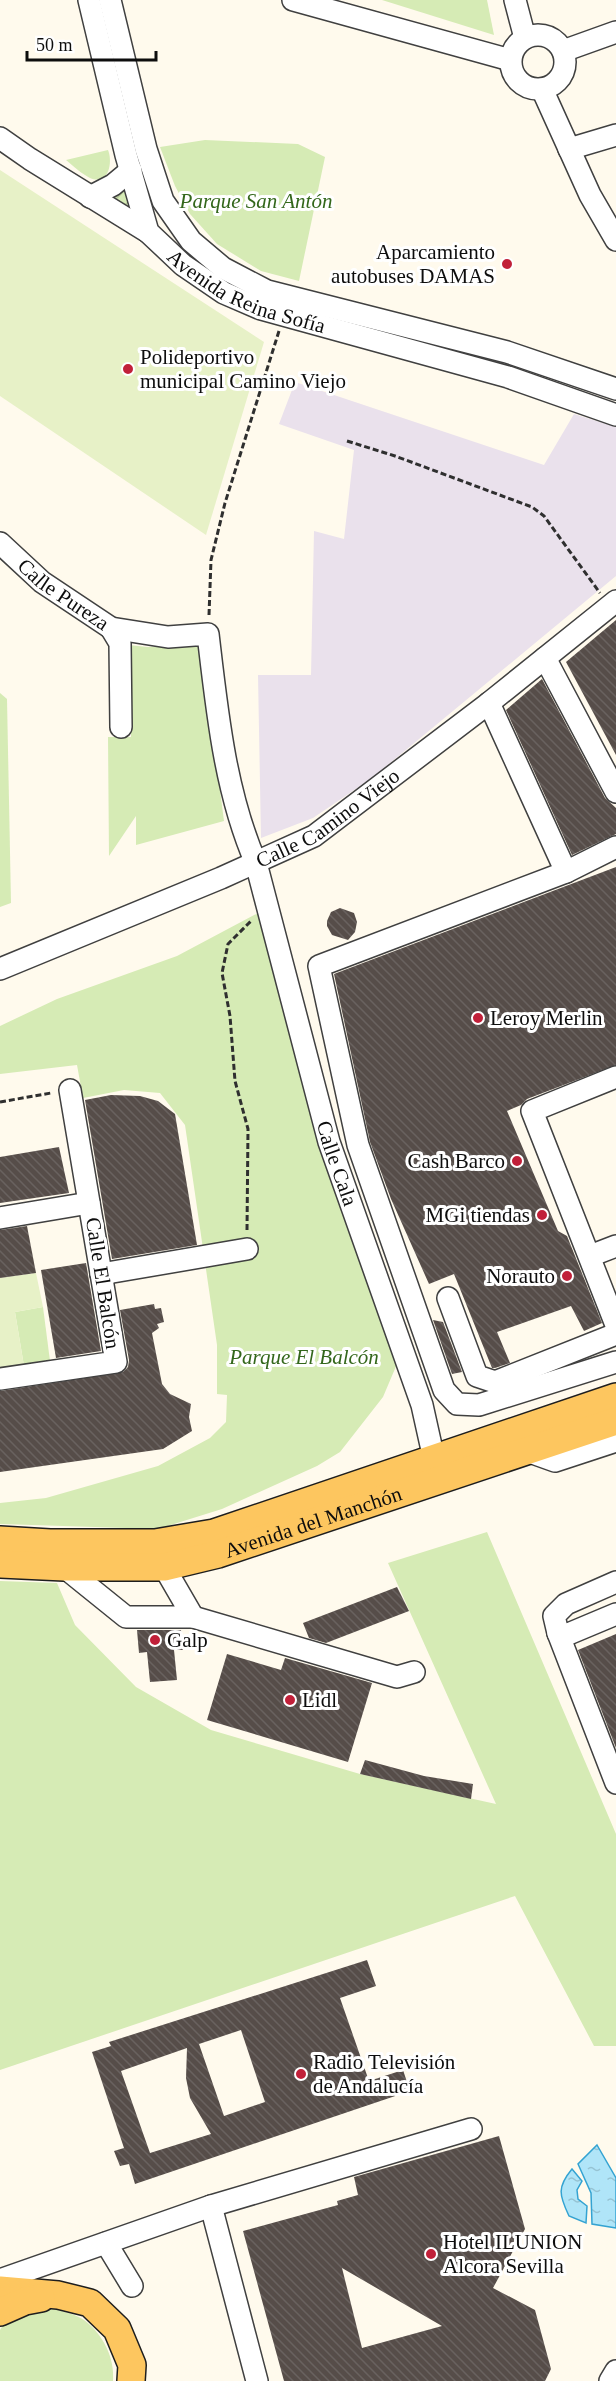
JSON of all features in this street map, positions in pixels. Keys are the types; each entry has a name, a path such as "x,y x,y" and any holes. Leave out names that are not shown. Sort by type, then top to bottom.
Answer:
{"main road":[{"name":"Avenida del Manchón","path":"0,1540 50,1543 155,1543 214,1533 616,1397"},
{"name":"Avenida del Manchón","path":"0,1564 64,1567 164,1567 218,1554 616,1421"},
{"path":"0,2290 58,2295 90,2303 117,2329 132,2365 131,2381"},
{"path":"0,2312 25,2301 58,2295"}],"street":[{"name":"Avenida Reina Sofía","path":"89,0 140,166 190,241 223,268 267,291 507,352 616,389"},
{"name":"Avenida Reina Sofía","path":"110,0 140,166 148,232 183,265 225,293 261,309 508,377 616,415"},
{"path":"293,0 317,3 510,60"},
{"path":"514,0 525,38"},
{"path":"563,51 616,32"},
{"path":"542,35 551,38 563,51 564,68 561,75 550,86 542,89 523,85 512,70 510,60 517,44 525,38 542,35"},
{"path":"542,89 590,195 616,240"},
{"path":"569,149 616,135"},
{"path":"0,138 148,232 167,229 179,239 190,241"},
{"path":"90,197 113,185 140,166"},
{"name":"Calle Pureza","path":"0,543 42,582 111,628 168,637 208,634"},
{"name":"Calle Camino Viejo","path":"0,969 256,863 314,836 489,703 613,603"},
{"path":"111,628 120,643 121,727"},
{"name":"Calle Cala","path":"208,634 219,725 244,835 256,863 329,1142 422,1405 434,1459"},
{"path":"545,658 616,792"},
{"path":"489,703 566,872"},
{"path":"616,847 566,872 319,966 358,1144 444,1390 457,1404 479,1406 497,1390 616,1334"},
{"path":"616,1077 532,1112 616,1325"},
{"name":"Calle El Balcón","path":"0,1379 116,1362 70,1090"},
{"path":"0,1218 89,1203"},
{"path":"590,1257 616,1246"},
{"path":"101,1274 247,1249"},
{"path":"448,1298 477,1376 497,1390 616,1362"},
{"path":"527,1451 555,1461 616,1441"},
{"path":"64,1567 126,1617 193,1617 397,1677 414,1672"},
{"path":"164,1567 193,1617"},
{"path":"616,1582 566,1604 554,1616 558,1633 616,1783"},
{"path":"558,1633 566,1635 616,1614"},
{"path":"0,2280 211,2206 471,2130"},
{"path":"211,2206 257,2381"},
{"path":"106,2243 132,2286"},
{"path":"610,2381 616,2372"}],"path":[{"path":"208,634 211,560 225,503 284,315"},
{"path":"347,441 395,456 532,507 544,516 613,603"},
{"path":"247,1249 248,1129 235,1081 230,1016 222,973 228,944 252,920"},
{"path":"0,1102 70,1090"}],"shaded area":[{"path":"295,382 544,465 574,414 616,427 616,576 372,778 313,818 261,838 258,675 311,675 314,531 344,539 354,450 279,424"}],"green space":[{"path":"382,0 487,0 494,35"},
{"name":"Parque San Antón","path":"205,140 298,144 325,157 299,281 261,271 217,244 190,214 175,186 160,147"},
{"path":"108,150 110,166 102,179 90,178 66,160"},
{"name":"Polideportivo municipal Camino Viejo","path":"0,170 264,342 206,535 0,396"},
{"path":"123,182 135,214 106,194"},
{"path":"129,645 147,647 201,645 224,821 136,845 136,816 109,856 108,737 131,737"},
{"path":"0,693 7,699 11,903 0,907"},
{"name":"Parque El Balcón","path":"260,912 397,1364 383,1397 340,1452 317,1466 222,1509 158,1529 0,1524 0,1503 46,1498 158,1466 210,1438 226,1422 227,1395 217,1394 217,1345 185,1125 160,1093 124,1090 83,1098 77,1065 0,1074 0,1026 57,999 177,956"},
{"path":"36,1273 43,1307 15,1312 24,1366 0,1370 0,1278"},
{"path":"43,1307 50,1361 24,1366 15,1312"},
{"path":"487,1532 616,1834 616,2046 594,2046 515,1896 0,2070 0,1581 57,1583 75,1625 136,1687 211,1730 360,1774 496,1804 388,1563"},
{"path":"53,2308 81,2318 97,2332 110,2355 113,2381 0,2381 0,2330 5,2322"}],"water":[{"path":"597,2145 616,2178 616,2228 592,2224 591,2193 578,2164"},
{"path":"572,2169 582,2181 577,2190 578,2199 587,2206 586,2223 569,2216 563,2202 562,2186"}],"building":[{"path":"616,620 616,755 566,662"},
{"path":"542,679 605,798 616,808 616,834 572,855 506,710"},
{"name":"Leroy Merlin","path":"616,867 616,1065 527,1099 521,1105 507,1111 558,1231 567,1236 602,1323 584,1331 571,1306 497,1332 510,1363 492,1368 454,1274 429,1284 391,1199 370,1142 334,974"},
{"path":"340,908 354,913 357,922 355,932 348,940 332,935 327,926 331,912"},
{"path":"111,1095 140,1096 158,1101 175,1114 197,1245 112,1259 85,1100"},
{"path":"59,1147 69,1193 0,1203 0,1157"},
{"path":"27,1226 36,1273 0,1278 0,1230"},
{"path":"86,1263 101,1351 56,1358 41,1270"},
{"path":"154,1304 155,1309 161,1308 164,1322 157,1324 159,1328 152,1333 162,1384 170,1394 191,1404 189,1417 192,1431 163,1449 0,1472 0,1391 123,1372 128,1367 129,1360 120,1310"},
{"path":"433,1320 443,1322 462,1372 452,1374"},
{"path":"397,1587 409,1611 326,1643 309,1638 303,1623"},
{"path":"137,1630 181,1630 183,1650 174,1650 177,1680 150,1682 147,1652 139,1653"},
{"path":"616,1634 616,1748 578,1650"},
{"name":"Lidl","path":"227,1654 281,1670 285,1658 372,1683 348,1762 207,1720"},
{"path":"365,1760 424,1776 473,1784 471,1799 360,1774"},
{"name":"Radio Televisión de Andalucía","path":"367,1960 376,1986 340,1998 369,2081 403,2070 410,2091 135,2184 129,2164 120,2166 114,2151 124,2148 92,2052 111,2046 109,2042","holes":["241,2030 265,2102 224,2116 199,2044","187,2048 186,2078 190,2098 211,2134 150,2153 121,2071"]},
{"name":"Hotel ILUNION Alcora Sevilla","path":"499,2136 525,2229 493,2288 535,2310 551,2369 545,2381 284,2381 243,2231 338,2205 337,2201 358,2195 354,2177","holes":["342,2268 442,2326 362,2348"]}],"place":[{"name":"Aparcamiento autobuses DAMAS","path":"507,264"},
{"name":"Polideportivo municipal Camino Viejo","path":"128,369"},
{"name":"Leroy Merlin","path":"478,1018"},
{"name":"Cash Barco","path":"517,1161"},
{"name":"MGi tiendas","path":"542,1215"},
{"name":"Norauto","path":"567,1276"},
{"name":"Galp","path":"155,1640"},
{"name":"Lidl","path":"290,1700"},
{"name":"Radio Televisión de Andalucía","path":"301,2074"},
{"name":"Hotel ILUNION Alcora Sevilla","path":"431,2254"}]}
